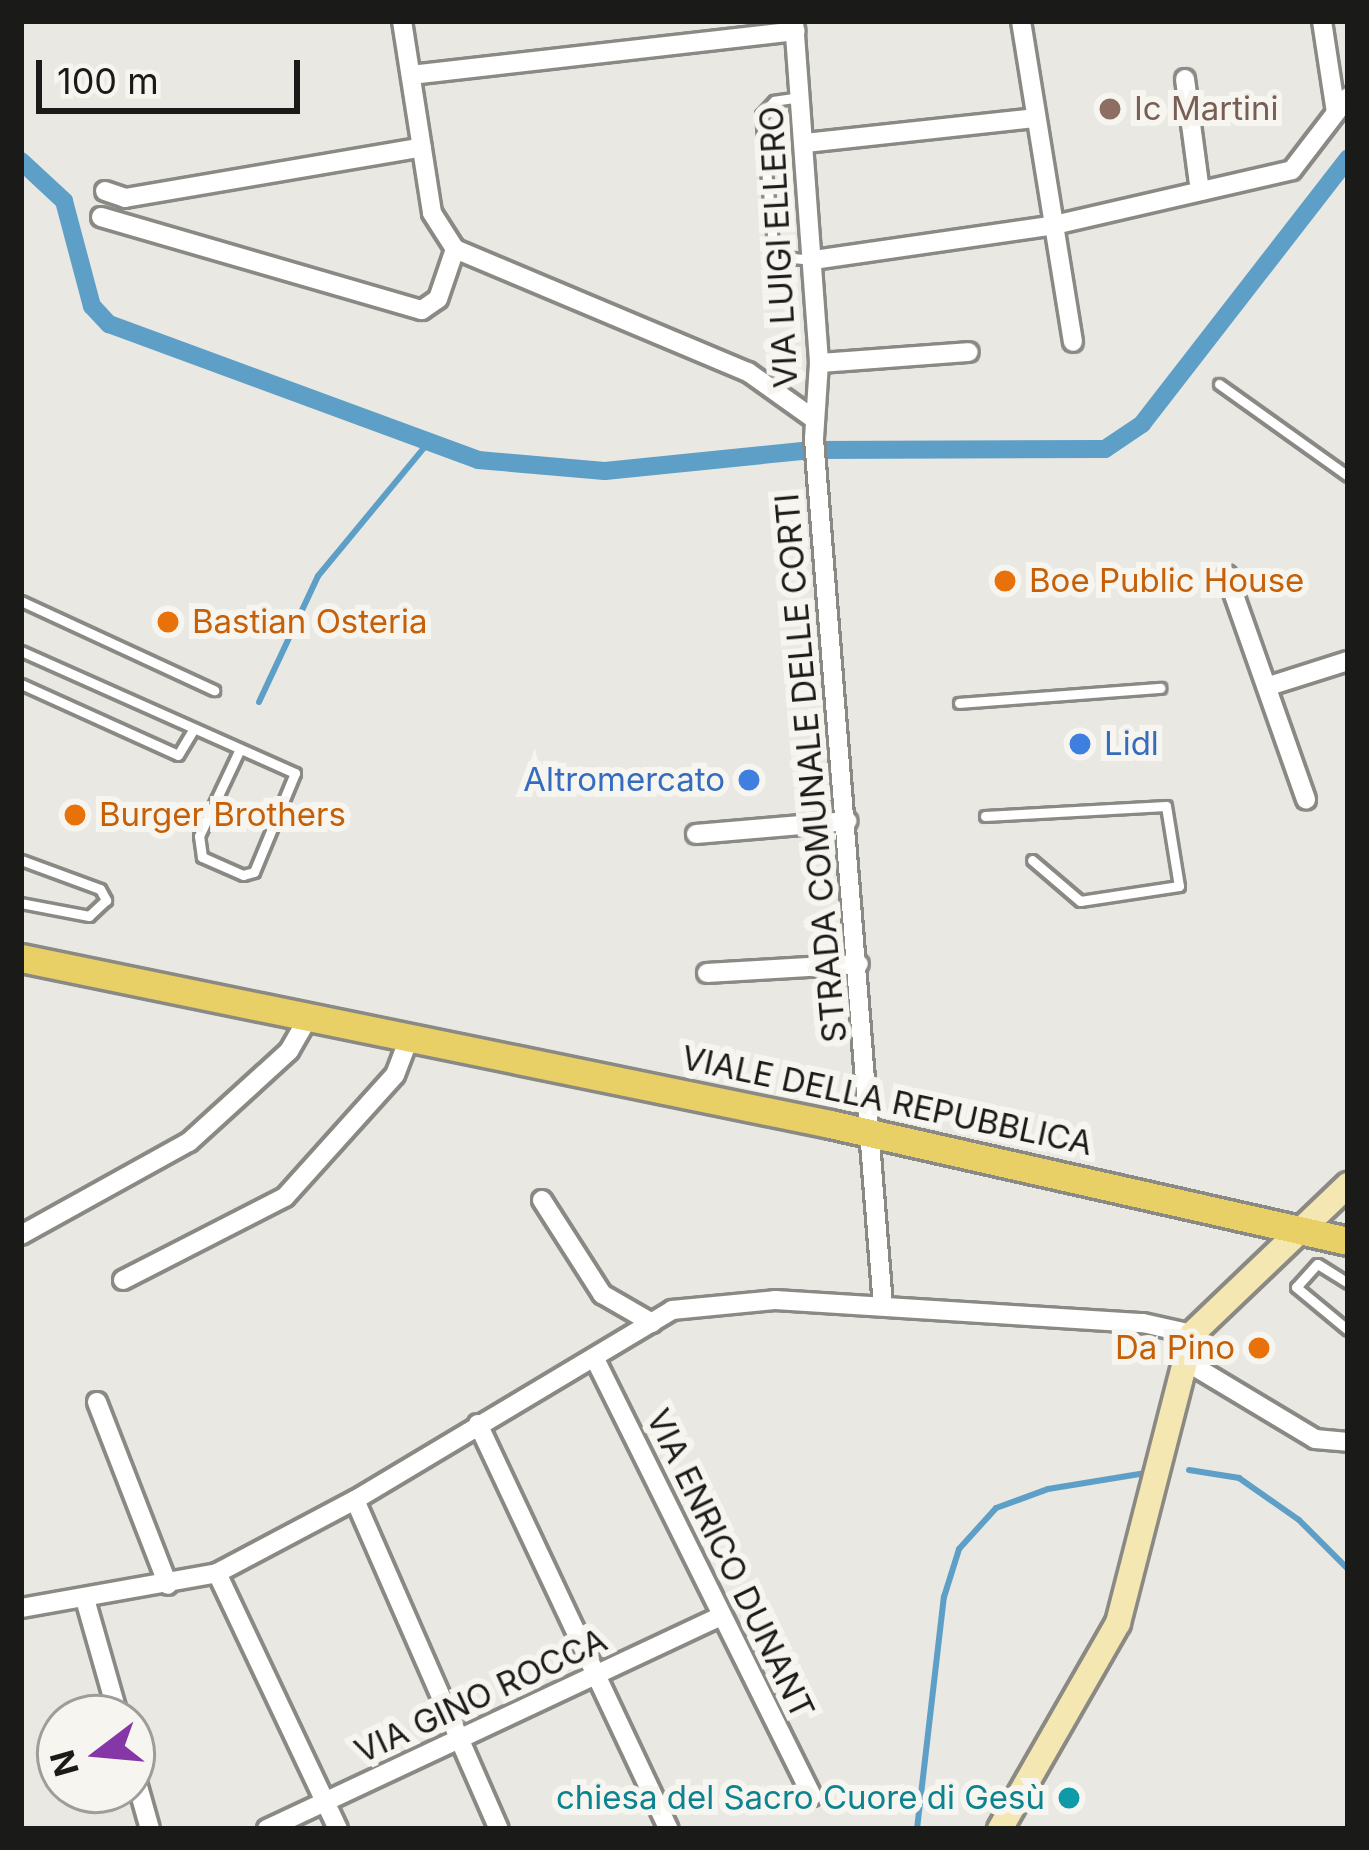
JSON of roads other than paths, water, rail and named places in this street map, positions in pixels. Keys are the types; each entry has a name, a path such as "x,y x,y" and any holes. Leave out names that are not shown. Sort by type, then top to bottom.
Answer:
{"main road":[{"name":"VIALE DELLA REPUBBLICA","path":"21,958 868,1134 1348,1240"},
{"path":"1000,1829 1118,1623 1141,1554 1187,1346 1348,1185"}],"street":[{"path":"402,21 432,213 455,249 748,372 814,429"},
{"path":"1021,21 1073,342"},
{"path":"813,260 1051,226 1292,170 1342,105 1322,21"},
{"path":"411,75 794,26"},
{"name":"VIA LUIGI ELLERO","path":"794,26 819,363 816,470"},
{"path":"1185,79 1200,191"},
{"path":"805,143 1035,118"},
{"path":"105,191 125,198 422,147"},
{"path":"100,217 422,310 438,299 455,249"},
{"path":"819,363 969,352"},
{"name":"STRADA COMUNALE DELLE CORTI","path":"816,470 883,1306"},
{"path":"1227,575 1306,799"},
{"path":"1269,686 1348,661"},
{"path":"696,834 847,820"},
{"path":"707,974 859,964"},
{"path":"21,1235 189,1142 289,1052 308,1018"},
{"path":"123,1280 285,1197 395,1075 409,1040"},
{"path":"542,1200 602,1294 652,1323"},
{"path":"21,1608 217,1573 355,1501 672,1310 738,1300 1143,1323 1187,1346 1315,1438 1348,1442"},
{"name":"VIA ENRICO DUNANT","path":"595,1359 812,1796"},
{"path":"97,1402 168,1585"},
{"path":"478,1424 669,1829"},
{"path":"355,1501 499,1829"},
{"path":"217,1573 338,1829"},
{"path":"85,1599 111,1694"},
{"name":"VIA GINO ROCCA","path":"267,1829 721,1616"}],"lane":[{"path":"801,97 774,101 761,115 773,256 813,260"},
{"path":"1219,384 1348,476"},
{"path":"21,602 214,690"},
{"path":"21,651 295,773 254,872 243,875 202,856 199,836 240,749"},
{"path":"21,684 178,755 194,728"},
{"path":"959,703 1160,688"},
{"path":"985,816 1166,806 1179,886 1080,901 1032,860"},
{"path":"21,860 100,889 106,900 88,916 21,903"},
{"path":"1348,1283 1317,1264 1296,1286 1348,1330"}],"waterway":[{"path":"21,161 64,201 92,306 109,324 478,460 605,471 812,450 1105,449 1142,424 1348,158"},
{"path":"259,702 318,576 429,442"},
{"path":"1189,1470 1239,1478 1299,1520 1348,1569"},
{"path":"917,1829 944,1597 959,1549 996,1508 1048,1489 1146,1473"}],"place":[{"name":"Ic Martini","path":"1110,109"},
{"name":"Boe Public House","path":"1005,581"},
{"name":"Bastian Osteria","path":"168,622"},
{"name":"Lidl","path":"1080,744"},
{"name":"Altromercato","path":"749,780"},
{"name":"Burger Brothers","path":"75,815"},
{"name":"Da Pino","path":"1259,1348"},
{"name":"chiesa del Sacro Cuore di Gesù","path":"1069,1798"}]}
